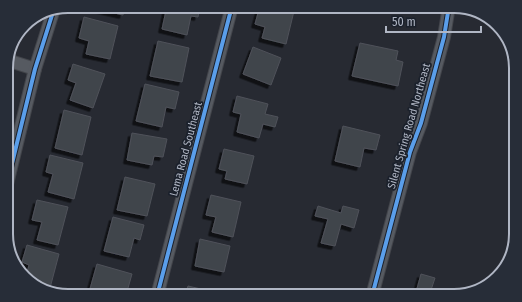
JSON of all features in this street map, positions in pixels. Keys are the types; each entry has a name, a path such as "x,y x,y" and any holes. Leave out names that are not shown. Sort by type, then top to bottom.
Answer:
{"street":[{"name":"Lema Road Southeast","path":"159,289 230,13"},
{"name":"Silent Spring Road Northeast","path":"374,289 410,152 421,123 444,37 448,13"},
{"path":"13,156 35,69 52,15"},
{"path":"13,62 35,69"}],"building":[{"path":"165,13 199,13 198,17 191,16 187,35 162,29"},
{"path":"258,13 294,13 286,44 262,38 265,27 255,24"},
{"path":"84,17 118,26 110,59 86,54 89,41 79,38"},
{"path":"158,41 189,48 182,82 150,76"},
{"path":"360,43 398,51 396,60 403,62 398,86 352,76"},
{"path":"253,47 281,58 271,85 243,74"},
{"path":"73,64 105,74 93,108 70,100 76,83 68,80"},
{"path":"145,84 179,92 175,109 166,107 162,127 136,121"},
{"path":"237,96 268,104 265,114 278,117 275,127 263,124 259,138 237,132 241,114 233,112"},
{"path":"64,110 91,117 82,155 55,148"},
{"path":"343,126 380,135 376,150 364,148 360,167 335,161"},
{"path":"132,133 167,139 163,157 154,156 152,165 127,160"},
{"path":"224,149 254,156 247,184 225,179 227,171 219,169"},
{"path":"50,155 83,163 74,199 48,192 53,174 46,172"},
{"path":"125,177 155,184 147,216 117,210"},
{"path":"211,195 241,202 233,237 212,232 216,217 206,215"},
{"path":"37,200 68,207 58,245 37,240 42,222 32,220"},
{"path":"318,206 341,213 343,206 359,210 354,228 341,224 335,246 321,243 328,219 315,216"},
{"path":"113,217 144,225 140,240 134,238 129,257 104,251"},
{"path":"200,239 230,246 224,272 195,266"},
{"path":"27,245 59,254 51,286 41,282 32,275 28,271 29,265 22,262"},
{"path":"97,264 132,274 128,289 90,289"},
{"path":"421,274 435,278 431,289 417,289"},
{"path":"188,286 201,289 187,289"}],"cycle path":[{"path":"159,289 230,13"},
{"path":"374,289 410,152 421,123 444,37 448,13"},
{"path":"13,159 35,69 52,15"}]}
